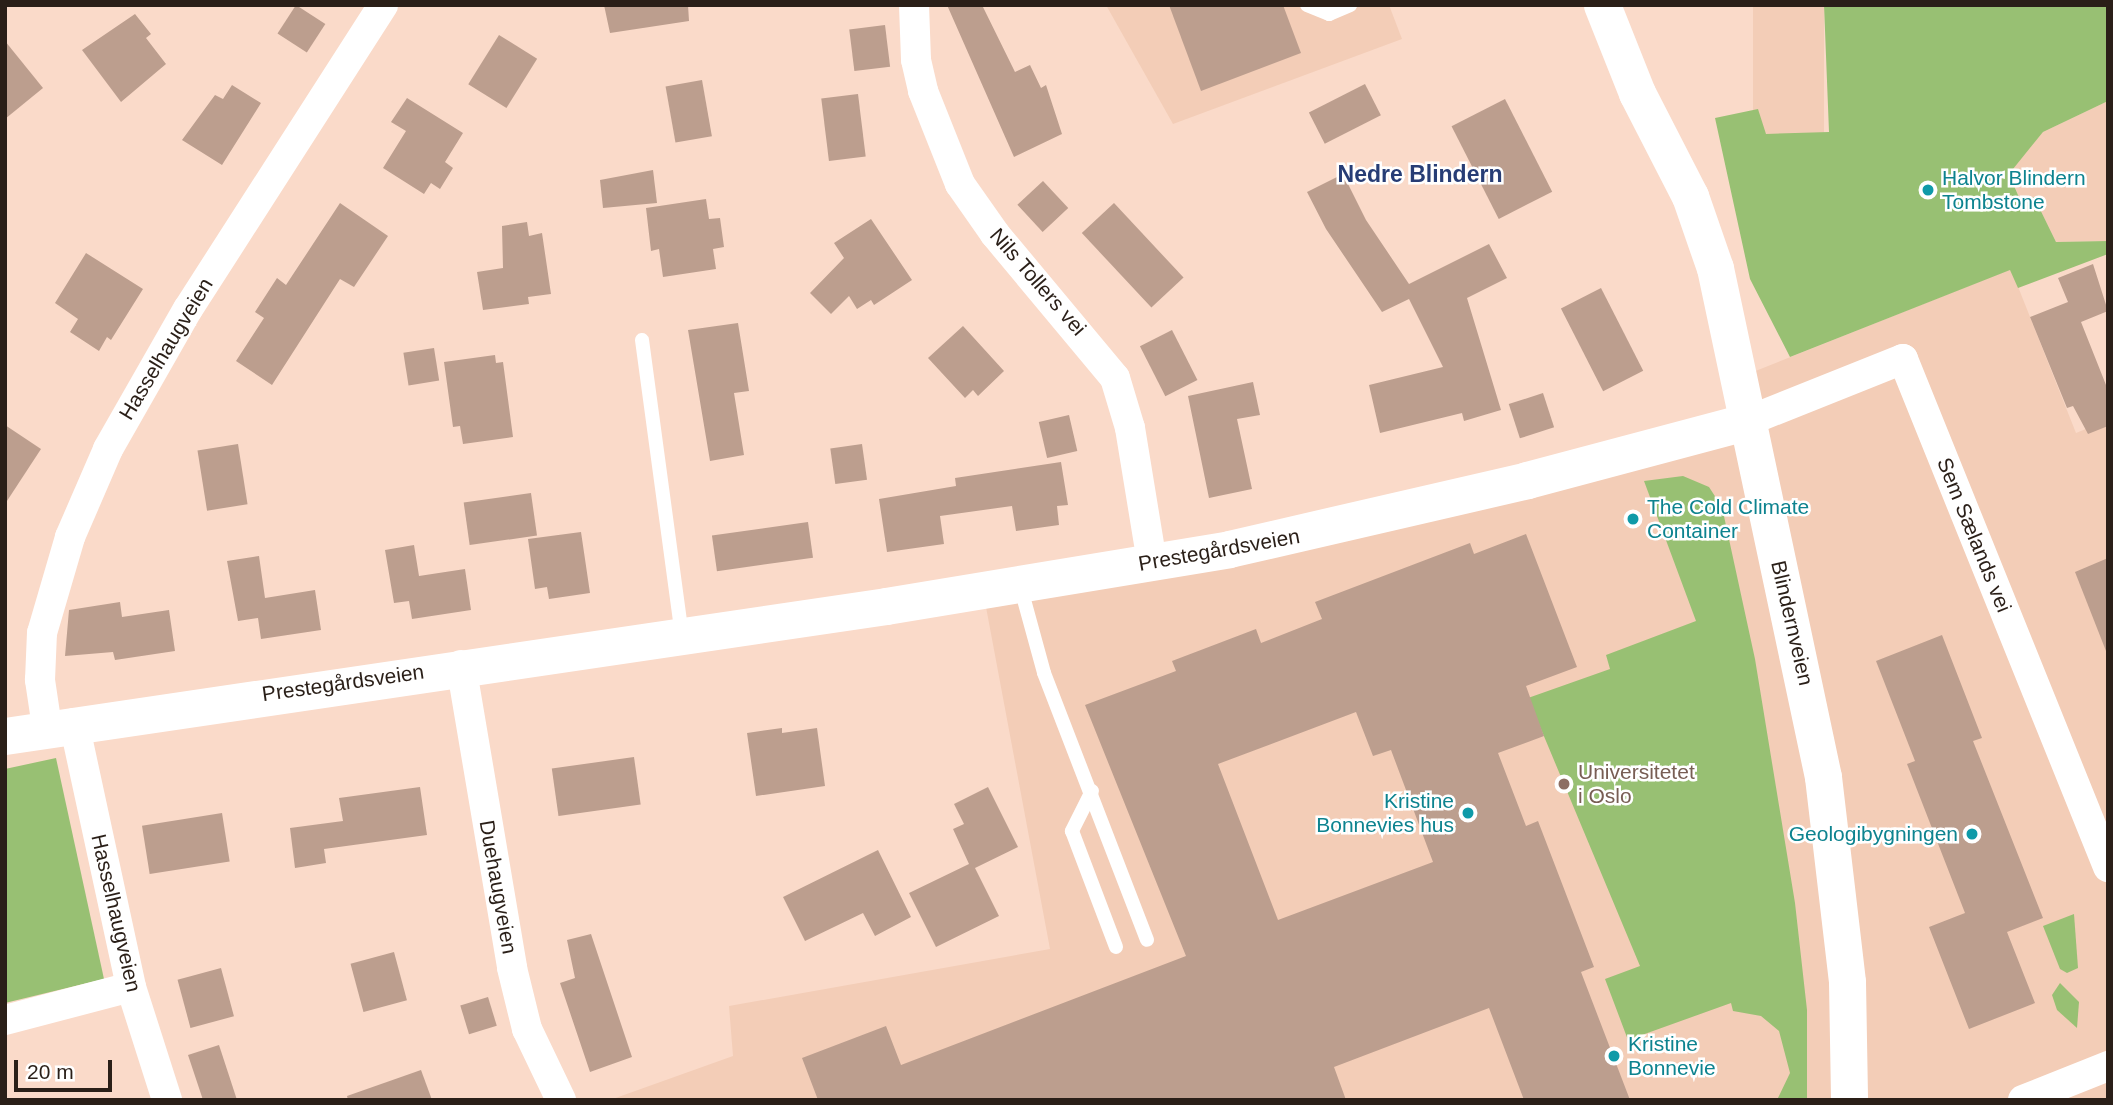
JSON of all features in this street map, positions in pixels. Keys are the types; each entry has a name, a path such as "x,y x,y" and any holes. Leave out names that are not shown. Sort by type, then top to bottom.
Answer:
{"street":[{"name":"Hasselhaugveien","path":"167,1100 131,987 61,725 40,680 42,633 70,537 108,449 188,309 383,5"},
{"name":"Nils Tollers vei","path":"914,5 916,60 923,91 960,184 995,234 1115,378 1128,418 1152,563"},
{"name":"Blindernveien","path":"1602,5 1622,61 1690,196 1705,241 1748,421 1823,777 1847,982 1849,1100"},
{"name":"Sem Sælands vei","path":"1748,421 1903,359 2108,867"},
{"name":"Prestegårdsveien","path":"5,736 61,725 1152,563 1352,523 1748,421"},
{"name":"Duehaugveien","path":"461,666 512,968 527,1029 561,1100"},
{"path":"5,1020 131,987"},
{"path":"2023,1100 2108,1066"}],"lane":[{"path":"1307,5 1329,14 1350,5"},
{"path":"642,340 682,634"},
{"path":"1020,584 1044,673 1147,940"},
{"path":"1091,790 1072,831 1116,947"}],"shaded area":[{"path":"1106,5 1389,5 1402,39 1173,124"},
{"path":"1753,5 1824,5 1824,135 1753,135"},
{"path":"2108,101 2108,241 2056,242 2034,198 2021,202 2009,173 2043,132"},
{"name":"Universitetet i Oslo","path":"2011,269 2076,433 2108,420 2108,1100 610,1100 733,1056 729,1006 1050,949 983,591 1747,421 1738,378"}],"green space":[{"path":"1824,5 2108,5 2108,101 2043,132 2009,174 2021,202 2034,197 2056,242 2108,241 2108,254 2018,288 2010,270 1790,357 1750,279 1715,118 1758,109 1766,134 1829,132"},
{"path":"1683,476 1709,487 1722,507 1755,659 1795,903 1807,1010 1807,1100 1777,1100 1790,1073 1779,1031 1761,1016 1733,1011 1731,1003 1628,1040 1605,979 1640,966 1528,698 1610,669 1606,655 1696,621 1644,481"},
{"path":"56,758 104,979 5,1003 5,769"},
{"path":"2074,914 2078,968 2067,973 2060,969 2043,926"},
{"path":"2060,983 2079,1002 2077,1028 2057,1010 2052,995"}],"building":[{"path":"296,5 325,24 307,53 277,34"},
{"path":"604,5 688,5 689,21 610,33"},
{"path":"947,5 982,5 1015,72 1030,65 1041,88 1046,85 1062,134 1014,157"},
{"path":"1169,5 1283,5 1301,53 1201,91"},
{"path":"135,14 151,34 146,38 166,64 121,102 82,50"},
{"path":"885,25 890,67 854,71 849,29"},
{"path":"499,35 537,59 506,108 468,84"},
{"path":"5,41 43,88 5,119"},
{"path":"702,80 712,136 675,143 666,86"},
{"path":"1365,84 1381,115 1325,144 1309,113"},
{"path":"232,85 261,103 222,165 182,140 215,95 223,99"},
{"path":"858,94 866,157 829,161 821,99"},
{"path":"407,98 463,133 445,162 453,168 440,189 431,183 424,194 383,168 406,131 391,122"},
{"path":"1505,99 1552,192 1499,219 1452,126"},
{"path":"653,170 657,203 603,208 600,180"},
{"path":"1343,174 1366,220 1409,284 1489,244 1507,278 1467,298 1501,410 1464,421 1462,413 1380,433 1369,385 1443,367 1409,299 1382,312 1326,229 1307,192"},
{"path":"1043,181 1068,208 1043,232 1017,205"},
{"path":"706,199 709,219 720,218 724,247 713,249 716,269 663,277 659,249 651,251 646,208"},
{"path":"340,203 388,236 354,287 340,279 272,385 236,361 264,318 255,312 277,278 286,285"},
{"path":"1114,203 1184,278 1151,308 1082,233"},
{"path":"871,219 912,280 874,305 871,300 857,309 849,296 831,314 810,293 844,258 834,243"},
{"path":"527,222 529,236 542,233 551,294 528,297 529,304 483,310 477,272 503,268 502,226"},
{"path":"86,253 143,289 111,340 107,337 99,351 70,332 78,319 55,303"},
{"path":"2093,264 2108,311 2081,322 2108,390 2108,426 2088,434 2073,406 2067,408 2030,317 2068,302 2058,278"},
{"path":"1601,288 1643,371 1603,391 1561,308"},
{"path":"738,323 749,391 734,393 744,455 710,461 688,330"},
{"path":"963,326 1004,371 978,396 973,390 965,398 928,358"},
{"path":"1172,330 1197,380 1165,396 1140,346"},
{"path":"434,348 439,381 409,385 403,353"},
{"path":"495,355 496,363 503,362 513,437 463,444 460,426 453,427 444,362"},
{"path":"1253,382 1260,415 1237,419 1252,489 1209,498 1188,396"},
{"path":"1543,393 1554,427 1520,438 1509,404"},
{"path":"1069,415 1077,451 1047,458 1039,422"},
{"path":"5,425 41,449 5,504"},
{"path":"238,444 248,504 207,511 198,450"},
{"path":"862,444 867,480 835,484 830,448"},
{"path":"1061,462 1068,505 1057,506 1059,525 1016,531 1012,506 940,516 944,544 887,552 879,499 956,486 955,478"},
{"path":"531,493 537,536 470,545 464,502"},
{"path":"808,522 813,558 717,571 712,535"},
{"path":"581,532 590,593 549,599 547,587 535,589 528,539"},
{"name":"Kristine Bonnevies hus","path":"1526,534 1577,667 1526,686 1544,736 1498,753 1526,826 1538,821 1594,967 1581,972 1630,1100 1524,1100 1489,1008 1334,1067 1346,1100 818,1100 802,1058 886,1026 901,1065 1186,956 1085,705 1176,671 1172,661 1256,629 1261,643 1322,619 1315,602 1470,543 1474,554","holes":["1356,712 1373,756 1391,750 1433,862 1278,920 1218,764"]},
{"path":"414,545 419,576 465,569 471,610 412,619 409,601 394,603 385,550"},
{"path":"259,556 265,598 315,590 321,630 261,639 258,618 238,621 227,561"},
{"path":"2108,558 2108,650 2106,651 2075,572"},
{"path":"120,602 122,617 169,610 175,651 115,660 113,652 65,656 69,610"},
{"name":"Geologibygningen","path":"1942,635 1982,738 1973,741 2043,918 2007,932 2035,1003 1969,1029 1929,927 1965,913 1907,764 1915,761 1876,661"},
{"path":"782,728 782,733 817,728 825,786 756,796 747,733"},
{"path":"634,757 641,805 558,816 552,769"},
{"path":"420,787 427,835 324,849 326,863 295,868 290,828 343,821 339,798"},
{"path":"988,787 1018,847 975,868 999,916 936,947 909,893 969,864 953,829 964,824 954,804"},
{"path":"222,813 230,861 150,874 142,826"},
{"path":"878,850 911,917 875,936 863,913 805,941 783,897"},
{"path":"591,934 632,1057 590,1072 560,983 575,978 567,940"},
{"path":"394,952 407,1000 363,1012 351,964"},
{"path":"221,968 234,1016 190,1028 178,980"},
{"path":"488,997 497,1026 469,1034 460,1005"},
{"path":"219,1045 237,1100 203,1100 188,1055"},
{"path":"421,1070 432,1100 348,1100 347,1096"}],"place":[{"name":"Halvor Blindern Tombstone","path":"1928,190"},
{"name":"The Cold Climate Container","path":"1633,519"},
{"name":"Universitetet i Oslo","path":"1564,784"},
{"name":"Kristine Bonnevies hus","path":"1468,813"},
{"name":"Geologibygningen","path":"1972,834"},
{"name":"Kristine Bonnevie","path":"1614,1056"}],"district":[{"name":"Nedre Blindern","path":"1420,174"}]}
